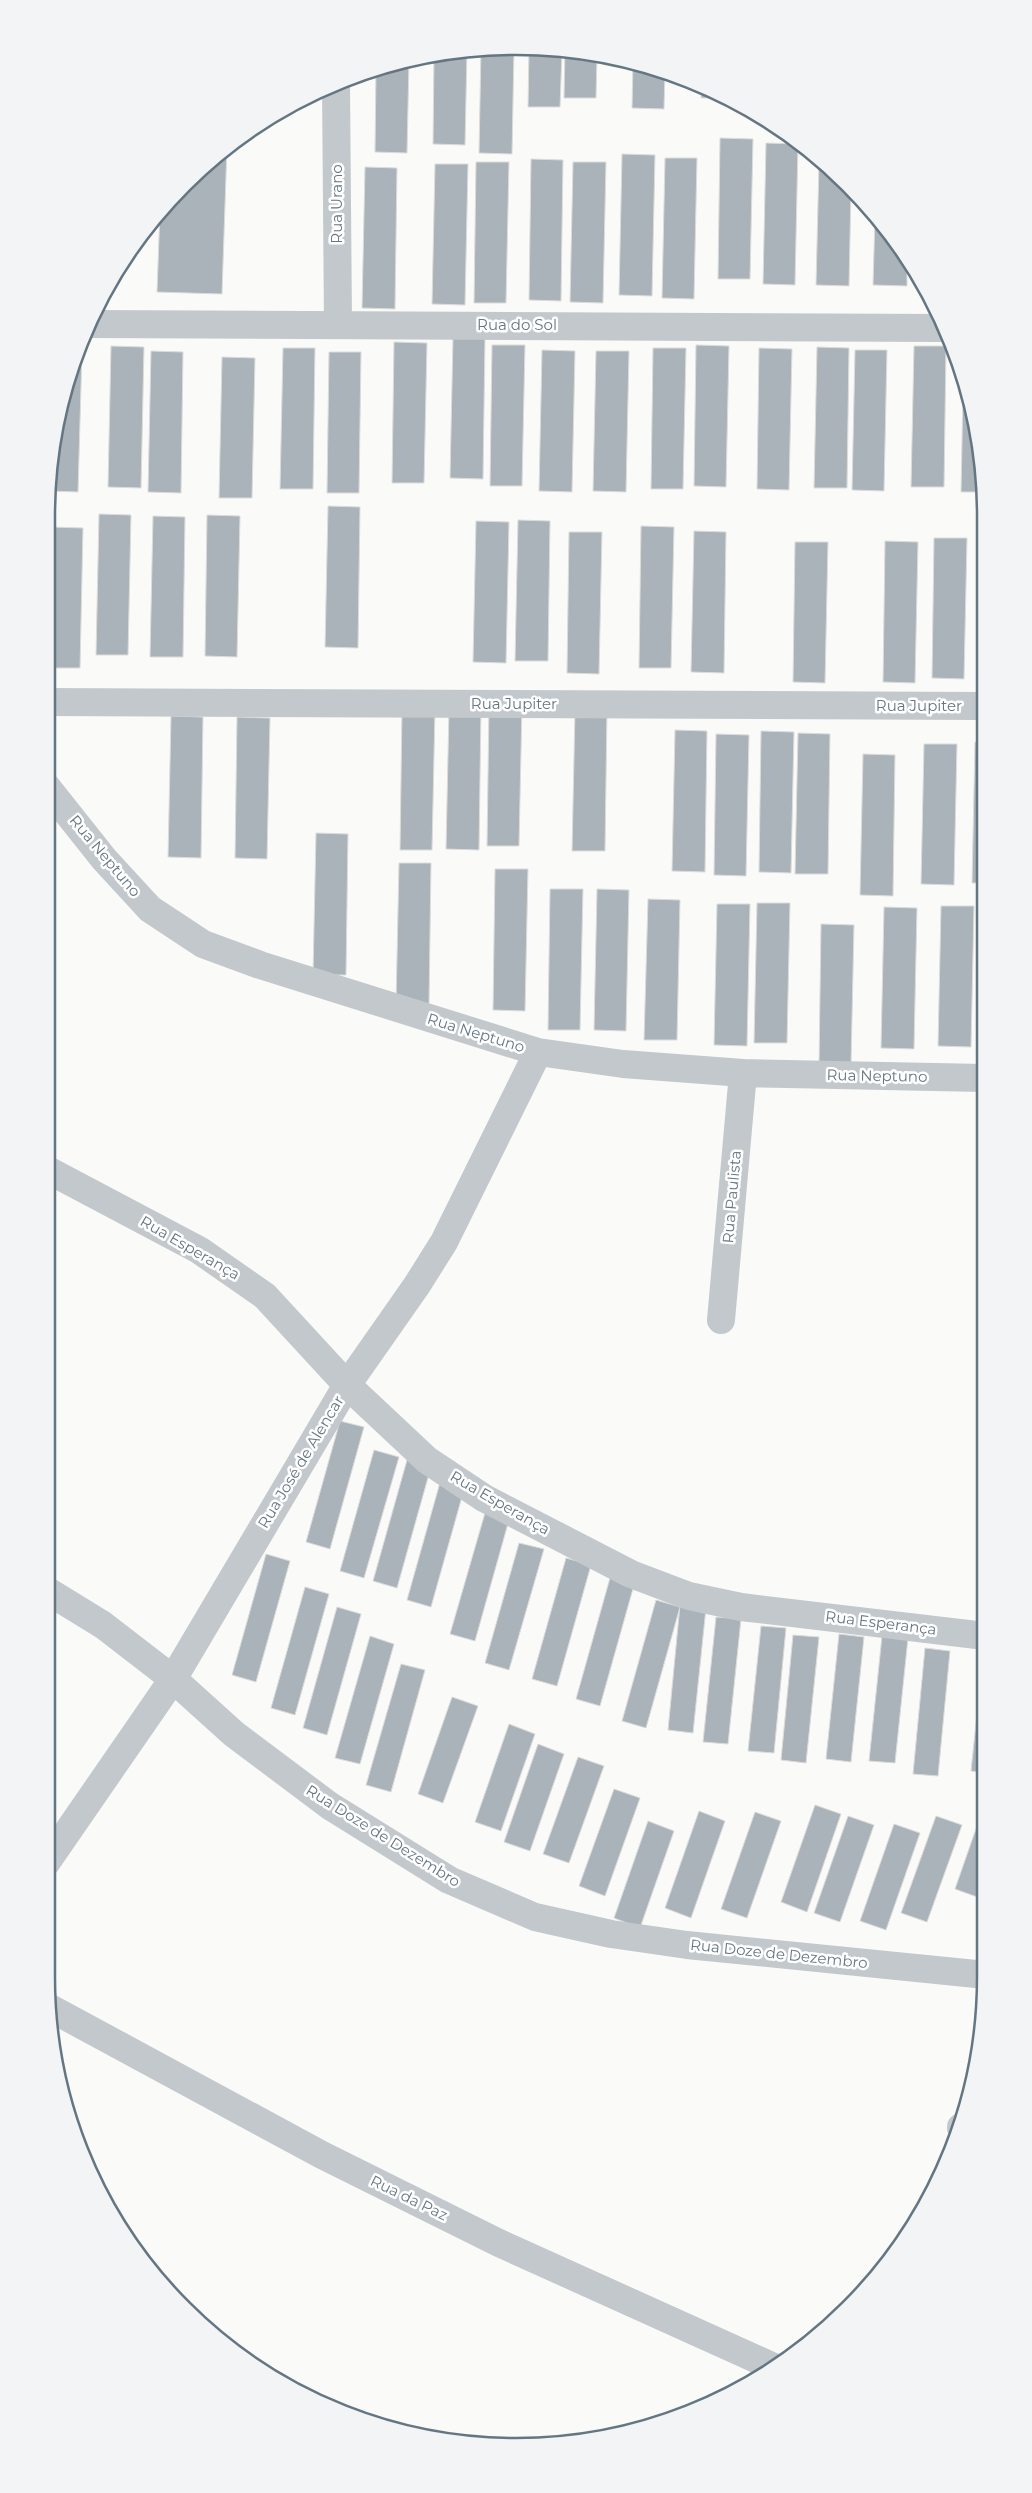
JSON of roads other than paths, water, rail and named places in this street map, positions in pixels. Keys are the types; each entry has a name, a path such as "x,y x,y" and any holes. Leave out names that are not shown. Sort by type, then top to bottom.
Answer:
{"street":[{"name":"Rua Urano","path":"336,92 338,324"},
{"name":"Rua do Sol","path":"97,324 936,328"},
{"name":"Rua Jupiter","path":"55,702 977,706"},
{"name":"Rua Neptuno","path":"55,797 104,859 150,909 203,944 260,965 538,1052 624,1064 743,1073 977,1078"},
{"name":"Rua José de Alencar","path":"55,1850 173,1680 347,1385 417,1285 444,1242 538,1052"},
{"name":"Rua Paulista","path":"721,1320 743,1073"},
{"name":"Rua Esperança","path":"55,1175 199,1250 265,1296 347,1385 427,1460 484,1498 631,1574 690,1596 741,1607 977,1635"},
{"name":"Rua Doze de Dezembro","path":"55,1596 102,1626 173,1680 234,1734 330,1806 449,1880 535,1917 611,1934 687,1945 977,1974"},
{"name":"Rua da Paz","path":"56,2011 322,2155 490,2238 766,2364"}]}
